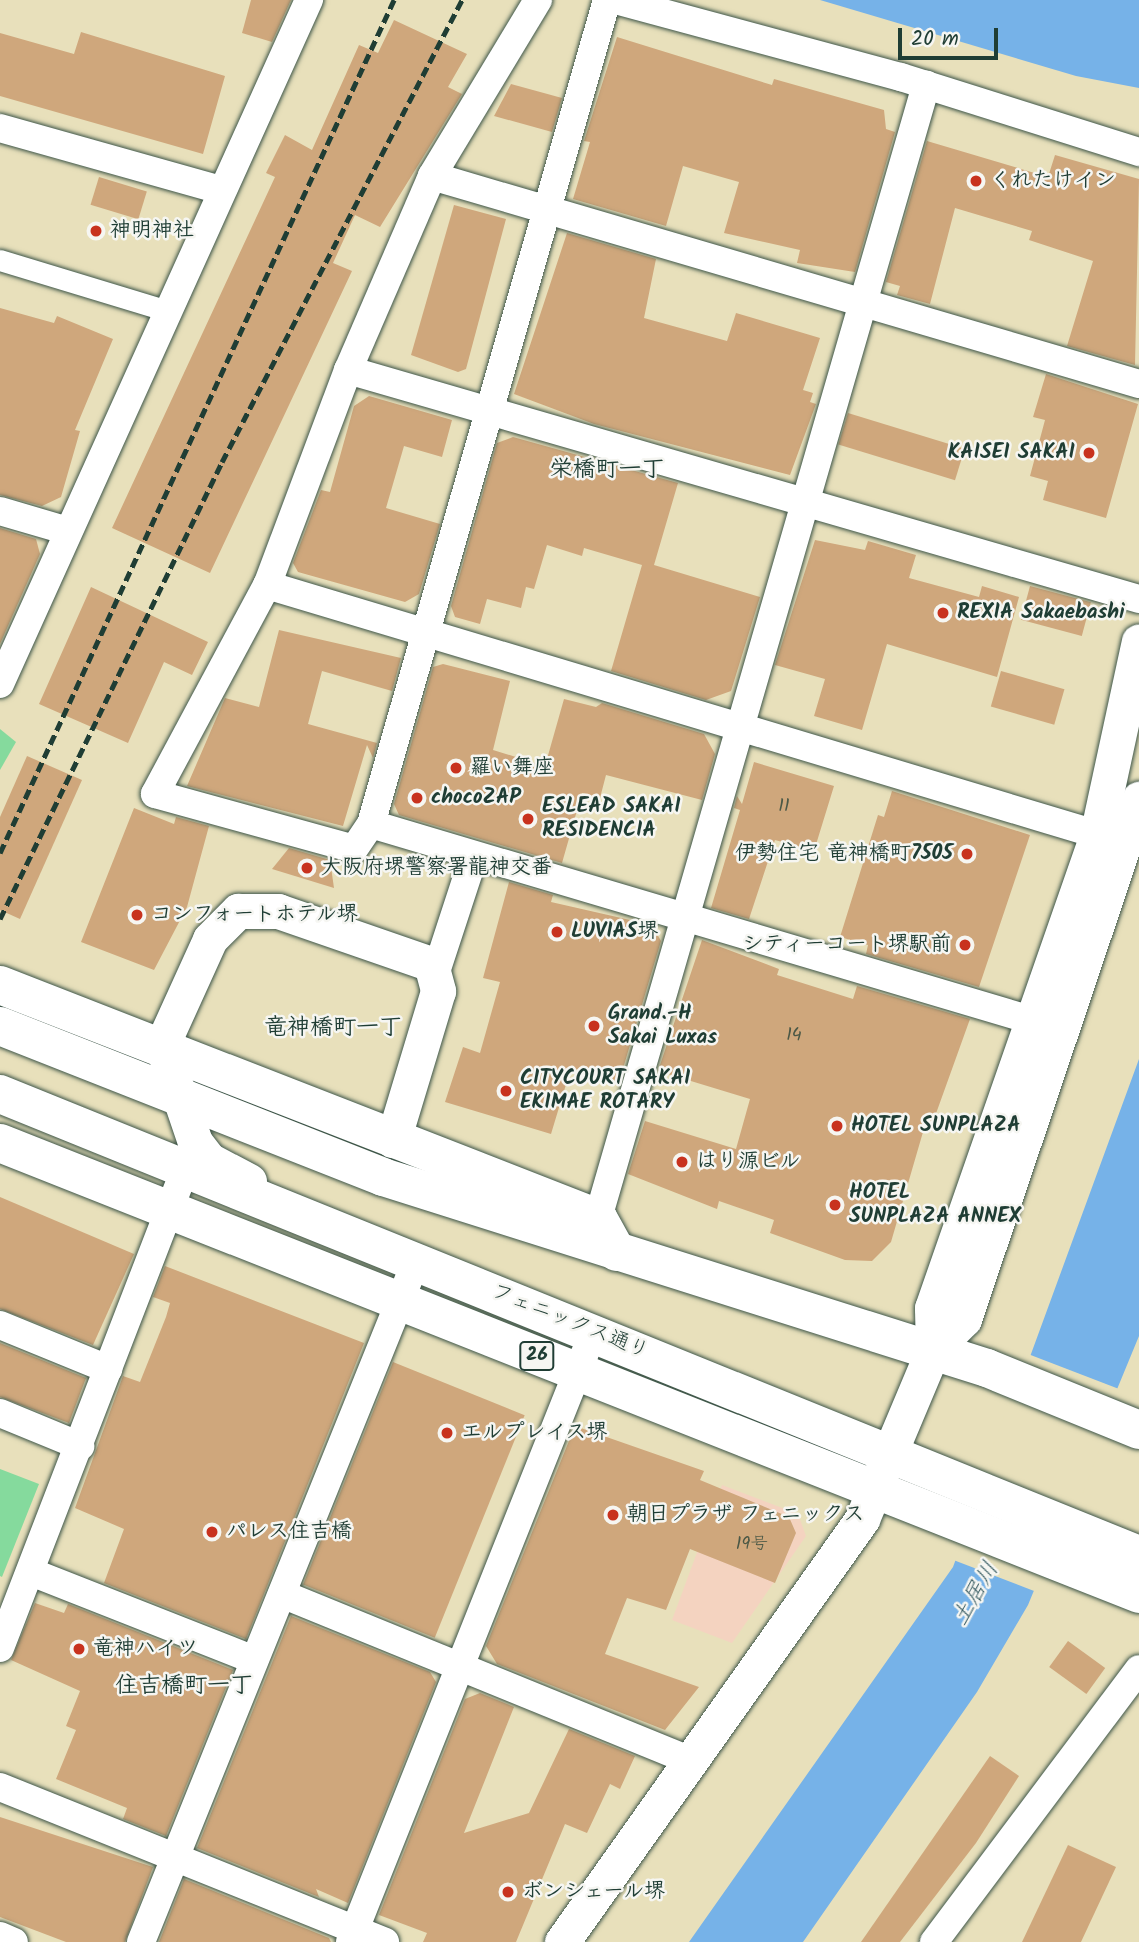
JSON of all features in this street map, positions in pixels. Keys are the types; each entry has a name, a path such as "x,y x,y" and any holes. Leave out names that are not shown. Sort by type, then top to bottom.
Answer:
{"highway":[{"path":"0,985 162,1045 393,1140 598,1218 617,1252"},
{"path":"0,1026 383,1177 987,1367 1139,1430"},
{"path":"162,1045 164,1089"},
{"name":"フェニックス通り","path":"0,1094 890,1451 1115,1559"},
{"path":"383,1177 393,1140"},
{"name":"26","path":"0,1143 169,1208 912,1506 1115,1559 1139,1594"}],"street":[{"path":"0,684 65,530 309,0"},
{"path":"538,0 432,176 348,370 267,585 155,794 354,849 371,824 607,0"},
{"path":"615,0 926,85 1139,152"},
{"path":"598,1218 926,85"},
{"path":"0,128 222,190"},
{"path":"432,176 1139,384"},
{"path":"0,260 168,311"},
{"path":"348,370 1139,599"},
{"path":"0,511 65,530"},
{"path":"267,585 1120,841"},
{"path":"562,1942 862,1519 933,1350 964,1318 1120,841 1139,641"},
{"path":"933,1350 932,1308 1031,1020 1139,799"},
{"path":"371,824 1031,1020"},
{"path":"393,1140 438,991 436,972 474,856"},
{"path":"162,1045 210,939 238,911 278,911 423,958 436,972"},
{"path":"164,1089 209,1160 342,1231"},
{"path":"0,1648 80,1446 184,1169"},
{"path":"141,1942 416,1261"},
{"path":"0,1325 108,1369"},
{"path":"353,1936 593,1331"},
{"path":"0,1413 80,1446"},
{"path":"31,1572 254,1660"},
{"path":"282,1594 691,1761"},
{"path":"934,1942 1139,1669"},
{"path":"0,1787 175,1857 353,1936 385,1942"},
{"path":"0,1936 13,1942"}],"shaded area":[{"path":"722,1485 798,1514 806,1536 732,1643 672,1620"}],"green space":[{"path":"0,729 16,742 0,770"},
{"path":"0,1469 39,1484 2,1577 0,1576"}],"water":[{"path":"820,0 1139,0 1139,88 1076,76"},
{"name":"土居川","path":"1139,1059 1139,1336 1028,1605 977,1692 803,1942 689,1942 953,1567"}],"pier":[{"path":"1028,1354 1122,1390 1044,1595 950,1558"}],"building":[{"path":"251,0 291,0 272,42 242,33"},
{"path":"394,20 467,54 448,87 462,94 380,227 355,215 333,263 352,271 210,573 112,528 275,177 266,173 285,135 312,150 359,45 378,53"},
{"path":"81,32 225,76 203,154 0,96 0,33 74,54"},
{"path":"617,37 772,85 774,79 884,110 886,129 895,132 855,272 797,263 800,250 724,233 739,182 683,166 666,226 573,199 590,142 584,141"},
{"path":"511,84 562,98 552,132 494,116"},
{"path":"927,141 1048,177 1055,155 1139,179 1135,365 1067,346 1093,261 1029,240 1032,231 955,208 930,304 897,295 900,286 886,282"},
{"path":"99,177 147,192 138,219 91,205"},
{"path":"454,205 506,219 466,369 458,372 411,355"},
{"path":"567,233 656,259 644,318 727,341 736,313 820,338 803,390 813,393 810,402 816,404 790,475 594,424 514,394"},
{"path":"0,308 54,323 57,316 113,339 75,430 80,431 61,497 42,506 0,495"},
{"name":"KAISEI SAKAI","path":"1046,374 1138,404 1106,518 1043,500 1048,481 1030,476 1045,420 1033,417"},
{"path":"369,396 452,420 442,457 404,446 386,508 440,524 419,594 405,602 298,572 293,563 321,490 330,492 354,406"},
{"path":"848,413 965,449 955,480 838,445"},
{"path":"513,437 678,483 654,565 760,597 731,691 706,700 611,671 642,565 584,548 582,556 547,545 534,589 526,587 521,608 487,599 480,624 455,617 451,606 497,443"},
{"path":"0,528 36,539 40,554 0,644"},
{"path":"815,540 865,550 868,541 916,555 909,578 979,597 982,586 1019,597 997,677 887,644 862,730 814,716 825,679 775,665"},
{"path":"1030,586 1091,602 1082,636 1021,620"},
{"path":"91,587 208,642 192,675 164,662 128,743 39,704"},
{"path":"279,630 401,658 392,691 322,671 308,724 377,743 373,758 367,745 343,826 187,786 225,698 259,707"},
{"path":"443,664 510,681 493,750 545,766 564,699 596,707 602,703 704,734 715,754 702,800 606,775 600,798 582,793 562,863 399,815 394,804 433,667"},
{"path":"1001,671 1064,689 1054,725 991,707"},
{"path":"27,756 82,780 20,919 0,910 0,817"},
{"path":"754,762 834,786 814,851 775,840 749,919 711,908 740,810 734,808 737,796 742,804"},
{"path":"892,791 1030,835 979,987 866,954 868,945 840,937 878,815 884,817"},
{"path":"134,808 174,824 176,817 209,826 187,907 154,970 81,942"},
{"name":"大阪府堺警察署龍神交番","path":"289,848 330,860 334,888 272,869"},
{"path":"509,882 553,895 551,902 652,925 661,941 619,1082 571,1068 551,1134 445,1102 463,1047 480,1053 500,982 483,978"},
{"path":"702,940 779,969 777,975 853,999 857,986 970,1019 929,1133 923,1132 891,1242 872,1261 845,1260 770,1233 774,1220 719,1201 717,1209 628,1174 645,1121 736,1149 750,1099 658,1071"},
{"path":"0,1197 134,1254 93,1345 0,1309"},
{"path":"165,1266 364,1343 246,1639 104,1583 124,1529 75,1508 123,1376 140,1382 166,1317 170,1303 153,1297"},
{"path":"0,1343 86,1378 69,1423 0,1397"},
{"path":"393,1362 525,1415 435,1638 303,1585"},
{"path":"575,1426 704,1471 700,1480 789,1517 796,1533 775,1583 690,1549 666,1610 627,1598 605,1654 699,1687 665,1730 497,1664 486,1646"},
{"path":"35,1603 64,1613 68,1604 233,1670 166,1836 123,1819 127,1808 56,1779 76,1730 66,1726 80,1691 11,1660"},
{"path":"291,1616 430,1672 436,1682 348,1903 316,1889 319,1897 197,1848"},
{"path":"1068,1641 1105,1668 1086,1694 1049,1667"},
{"path":"480,1693 514,1707 464,1833 529,1813 569,1729 635,1756 620,1789 610,1784 587,1833 565,1824 516,1942 423,1942 427,1933 379,1915 465,1699"},
{"path":"990,1756 1019,1776 976,1843 900,1942 861,1942"},
{"path":"0,1817 153,1867 125,1942 66,1942 0,1917"},
{"path":"1068,1845 1116,1867 1081,1942 1022,1942"},
{"path":"184,1879 329,1938 331,1942 159,1942"}],"railway":[{"path":"0,853 394,0"},
{"path":"0,919 222,462 462,0"}],"place":[{"name":"くれたけイン","path":"976,181"},
{"name":"神明神社","path":"96,231"},
{"name":"KAISEI SAKAI","path":"1089,453"},
{"name":"REXIA Sakaebashi","path":"943,613"},
{"name":"羅い舞座","path":"456,768"},
{"name":"chocoZAP","path":"417,798"},
{"name":"ESLEAD SAKAI RESIDENCIA","path":"528,819"},
{"name":"伊勢住宅 竜神橋町7505","path":"967,854"},
{"name":"大阪府堺警察署龍神交番","path":"307,868"},
{"name":"コンフォートホテル堺","path":"137,915"},
{"name":"LUVIAS堺","path":"557,932"},
{"name":"シティーコート堺駅前","path":"965,945"},
{"name":"Grand.-H Sakai Luxas","path":"594,1026"},
{"name":"CITYCOURT SAKAI EKIMAE ROTARY","path":"506,1091"},
{"name":"HOTEL SUNPLAZA","path":"837,1126"},
{"name":"はり源ビル","path":"682,1162"},
{"name":"HOTEL SUNPLAZA ANNEX","path":"835,1205"},
{"name":"エルプレイス堺","path":"447,1433"},
{"name":"朝日プラザ フェニックス","path":"613,1515"},
{"name":"パレス住吉橋","path":"212,1532"},
{"name":"竜神ハイツ","path":"79,1649"},
{"name":"ボンシェール堺","path":"508,1892"}],"district":[{"name":"栄橋町一丁","path":"607,470"},
{"name":"竜神橋町一丁","path":"333,1028"},
{"name":"住吉橋町一丁","path":"184,1686"}]}
